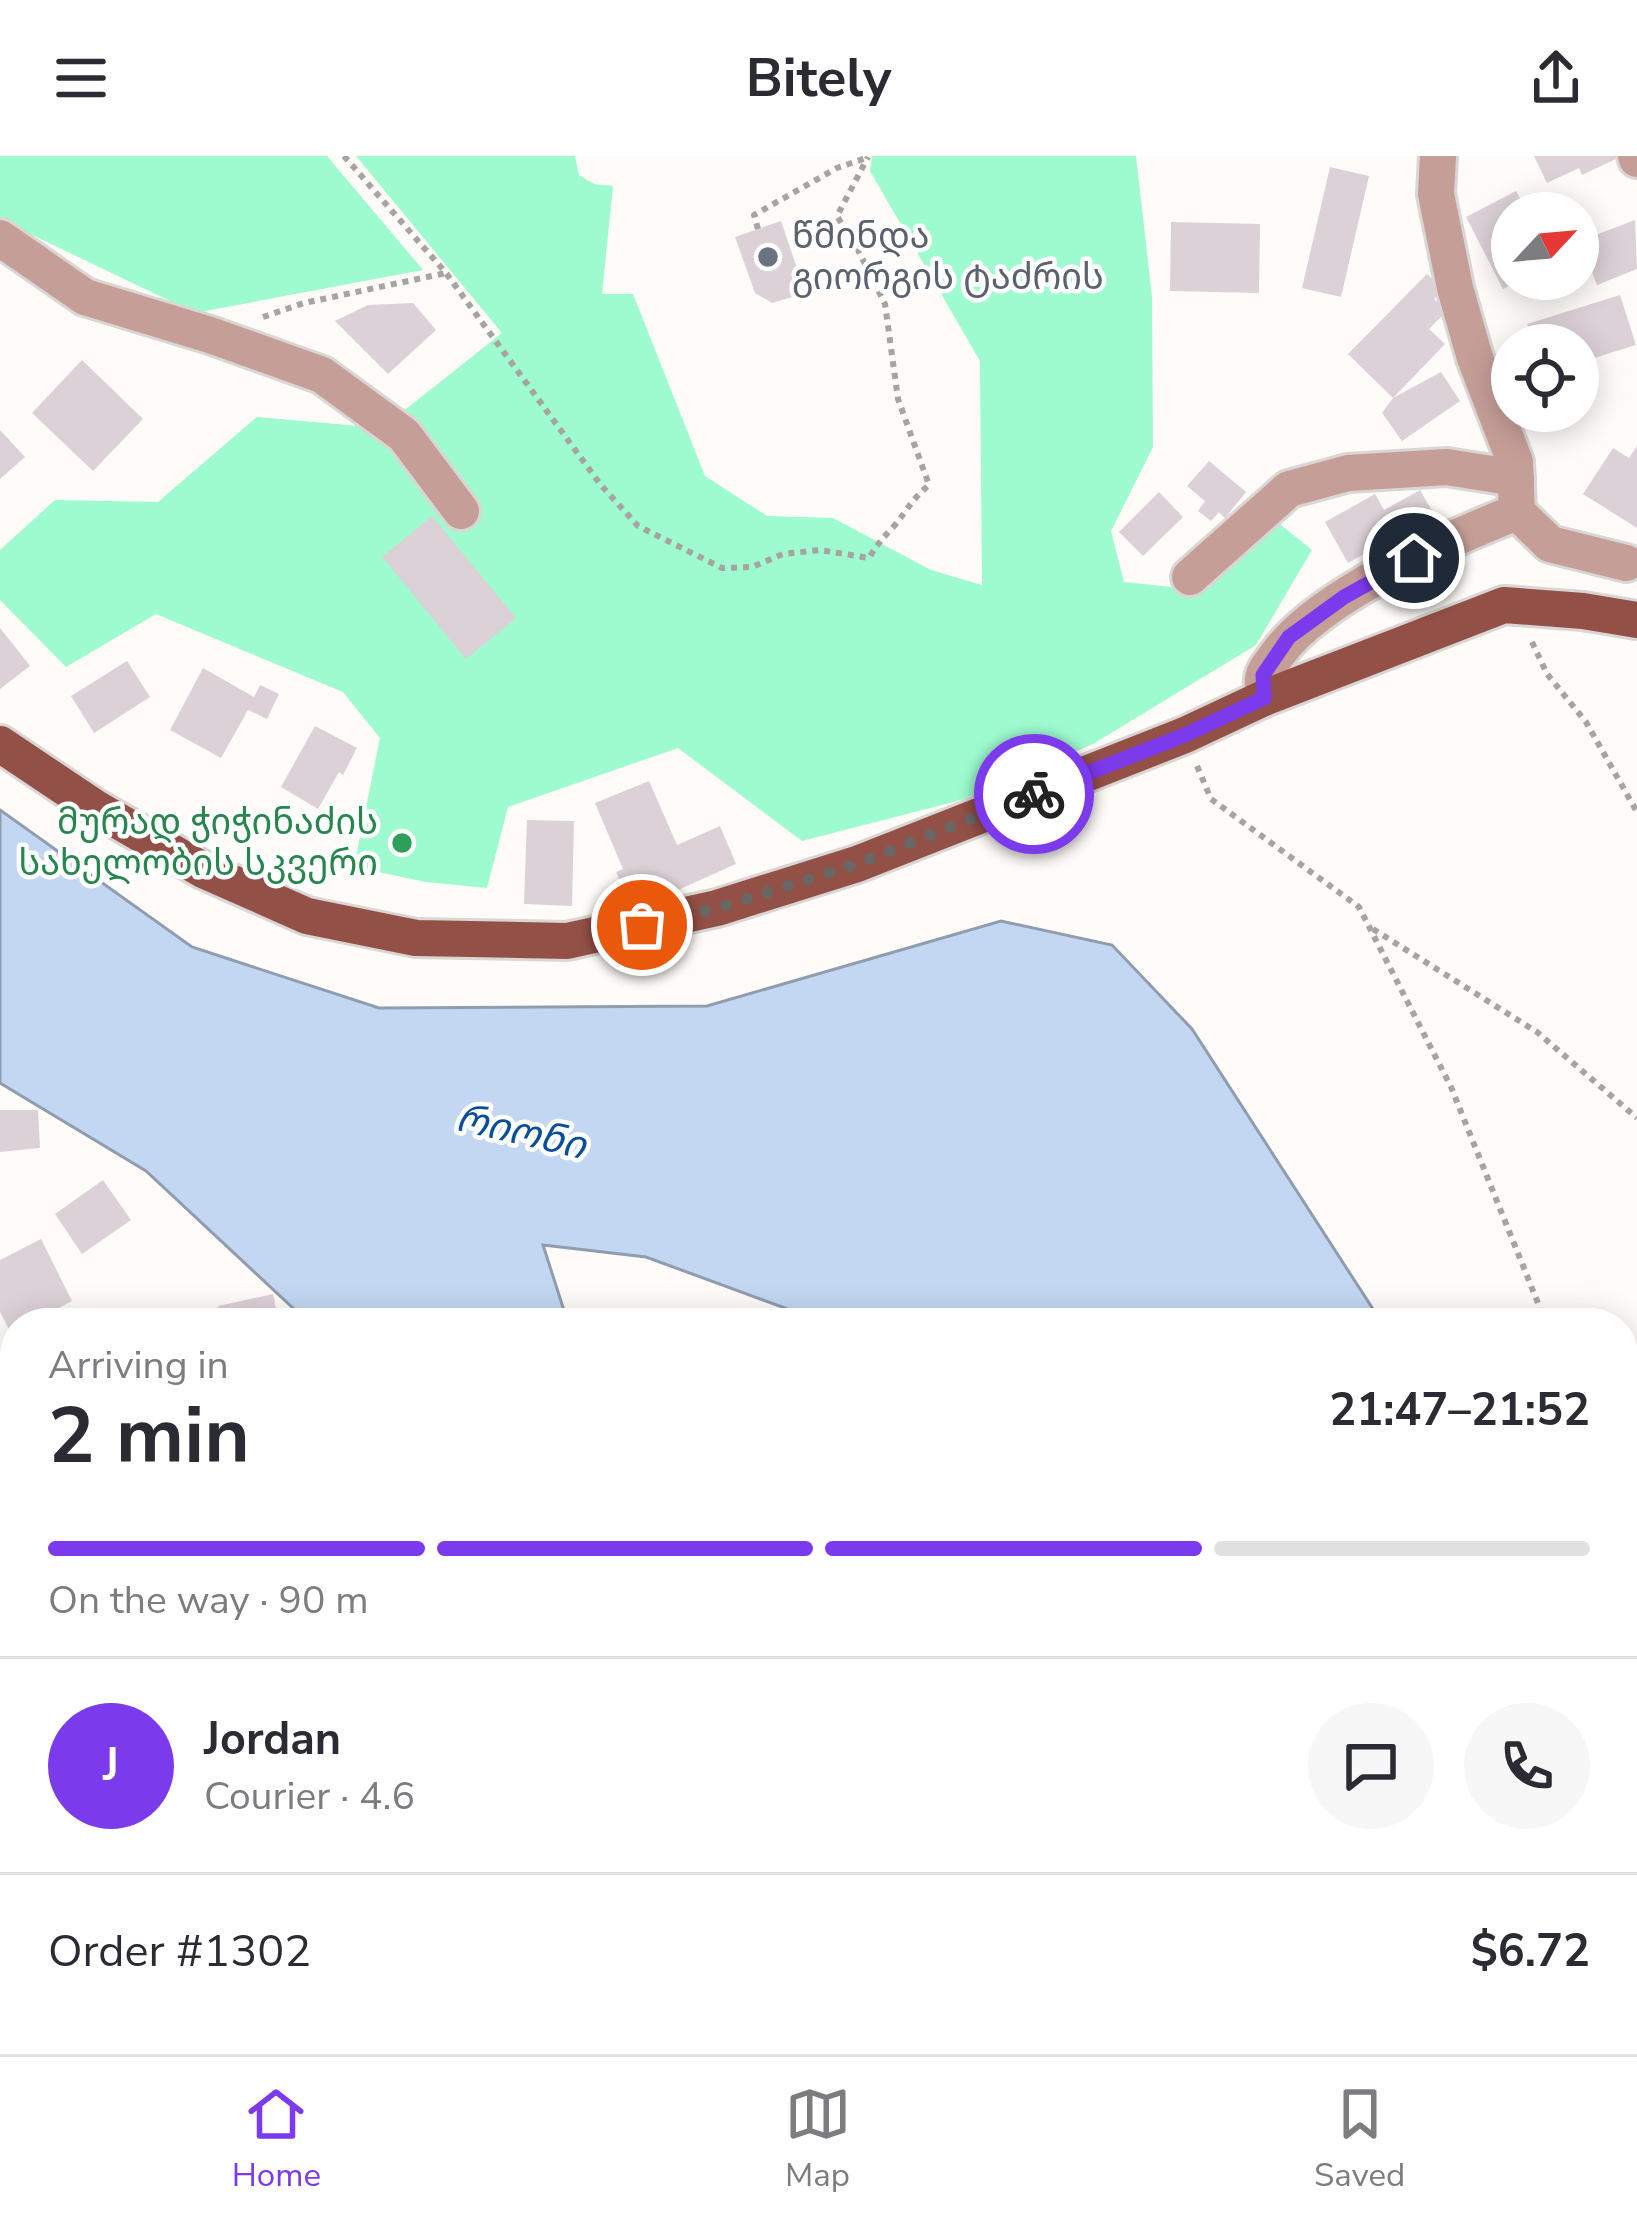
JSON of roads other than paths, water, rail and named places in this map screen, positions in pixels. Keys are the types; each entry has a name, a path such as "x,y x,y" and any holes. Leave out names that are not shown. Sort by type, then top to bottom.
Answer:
{"main road":[{"path":"0,744 94,807 203,870 307,916 416,938 567,941 717,908 857,864 1504,605 1637,620"}],"street":[{"path":"1438,156 1436,194 1455,288 1475,358 1515,461 1517,495 1550,544 1627,562"},
{"path":"0,238 85,297 322,375 404,435 461,511"},
{"path":"1190,577 1289,489 1348,473 1447,467 1517,495"},
{"path":"1264,698 1263,675 1289,637 1344,597 1517,495"}],"water":[{"name":"რიონი","path":"0,810 192,947 379,1008 707,1006 1001,921 1112,945 1192,1029 1372,1308 785,1308 646,1257 543,1245 563,1308 293,1308 146,1171 0,1083"}],"place":[{"name":"წმინდა გიორგის ტაძრის","path":"768,257"},
{"name":"მურად ჭიჭინაძის სახელობის სკვერი","path":"402,843"}]}
